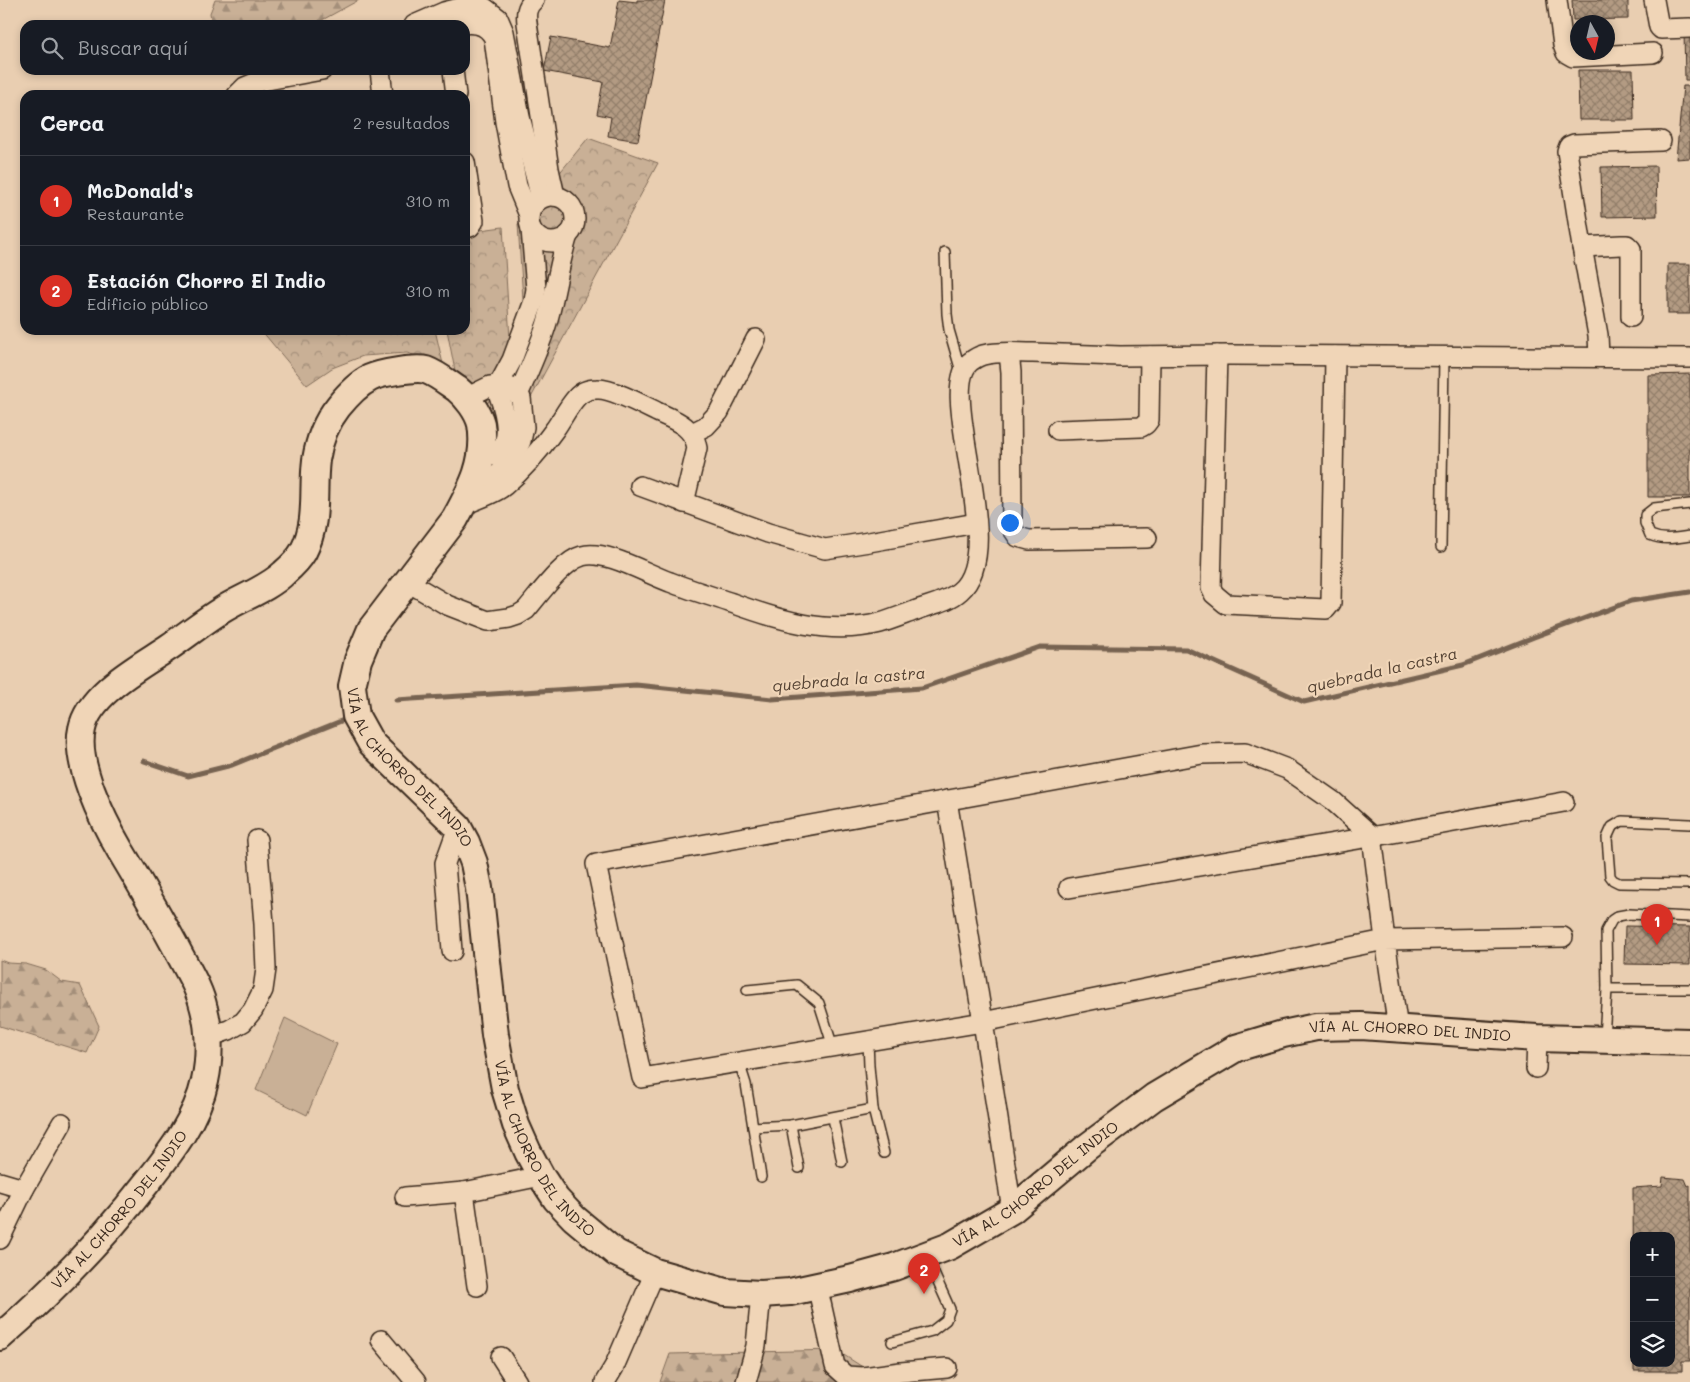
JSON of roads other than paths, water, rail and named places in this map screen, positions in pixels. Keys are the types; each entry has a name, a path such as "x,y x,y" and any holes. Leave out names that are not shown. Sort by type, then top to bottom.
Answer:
{"street":[{"path":"534,0 530,3 526,12 526,23 548,159 548,197"},
{"path":"1557,0 1563,45 1566,53 1573,57 1653,53"},
{"path":"1654,0 1661,29 1690,28"},
{"path":"449,20 464,7 485,8 498,18 504,32 518,186 535,234 548,241 555,241 568,235"},
{"path":"242,90 257,82 295,75"},
{"path":"381,75 382,90"},
{"path":"454,75 455,90"},
{"path":"512,120 548,197"},
{"path":"1599,357 1598,335 1567,151 1569,146 1574,144 1661,141"},
{"path":"470,195 474,221 470,227"},
{"path":"466,398 497,386 512,388 518,395 521,398 524,427 521,441 511,462 493,479 478,470 504,444 507,433 502,402 497,386 512,360 534,301 536,289 530,222 531,208 548,197 562,198 572,208 574,223 561,258 548,319 518,395"},
{"path":"1582,247 1627,245 1631,249 1631,317"},
{"path":"692,433 706,426 719,412 756,339"},
{"path":"408,582 447,605 488,621 518,615 526,610 571,561 583,555 600,554 671,583 785,621 821,626 860,626 880,623 946,599 962,590 972,576 974,569 976,523 972,480 960,406 962,375 965,367 977,357 985,355 1009,353 1150,356 1690,358"},
{"path":"1009,353 1011,372 1012,528 1018,537 1028,540 1147,538"},
{"path":"1217,355 1212,588 1214,594 1226,604 1326,609 1331,603 1335,356"},
{"path":"1058,430 1141,427 1146,424 1149,420 1150,356"},
{"name":"VÍA AL CHORRO DEL INDIO","path":"0,1337 22,1318 96,1244 137,1196 170,1153 185,1129 196,1107 205,1081 208,1037 207,1022 199,991 115,841 96,801 85,771 81,744 82,728 88,713 114,685 222,610 282,576 302,555 311,530 316,497 316,462 320,442 334,414 352,391 370,378 397,371 425,370 447,382 463,394 480,418 483,438 478,470 455,519 371,630 358,660 352,686 356,716 371,743 458,826 466,842 479,888 495,1035 505,1089 516,1125 528,1152 556,1199 593,1235 616,1253 655,1272 726,1292 761,1294 790,1292 894,1267 950,1246 1012,1210 1087,1147 1154,1097 1236,1048 1283,1034 1316,1027 1361,1026 1537,1038 1687,1040"},
{"path":"463,505 502,488 528,465 576,398 588,390 604,389 678,422 692,433 697,448 684,503"},
{"path":"640,486 768,533 825,548 976,523"},
{"path":"1398,1028 1385,940 1372,836 1333,801 1287,769 1245,753 1202,754 596,864 642,1078 983,1022 1385,940 1563,937"},
{"path":"947,800 1012,1210"},
{"path":"1069,888 1564,802"},
{"path":"452,951 445,863 458,826"},
{"path":"208,1037 229,1030 243,1022 253,1010 263,990 266,970 257,840"},
{"path":"1536,1068 1537,1038"},
{"path":"0,1239 24,1189 62,1123"},
{"path":"405,1197 464,1192 541,1176"},
{"path":"0,1182 24,1189"},
{"path":"464,1192 477,1286"},
{"path":"605,1382 614,1367 655,1272"},
{"path":"817,1286 835,1366 846,1376 863,1377 948,1368"},
{"path":"746,1382 756,1346 761,1294"},
{"path":"382,1340 416,1382"},
{"path":"501,1357 517,1382"}],"lane":[{"path":"945,252 949,330 962,375"},
{"path":"1441,547 1444,356"},
{"path":"1690,504 1654,508 1645,515 1650,535 1659,539 1690,536"},
{"path":"1690,824 1622,821 1612,827 1607,838 1610,876 1613,880 1619,883 1690,884"},
{"path":"1604,1040 1607,989 1606,931 1612,920 1618,916 1628,914 1690,917"},
{"path":"747,990 797,986 819,1003 833,1047"},
{"path":"1607,989 1690,989"},
{"path":"868,1041 873,1109 884,1153"},
{"path":"739,1062 746,1084 754,1126 760,1177"},
{"path":"754,1126 791,1125 873,1109"},
{"path":"834,1118 842,1162"},
{"path":"791,1125 799,1168"},
{"path":"892,1342 932,1331 946,1320 950,1308 925,1256"}],"waterway":[{"name":"quebrada la castra","path":"396,700 636,685 772,699 922,688 1040,647 1186,649 1304,702 1463,665 1631,601 1690,592"},
{"name":"quebrada la castra","path":"144,761 188,776 232,765 346,719"}],"place":[{"name":"McDonald's","path":"1657,945"},
{"name":"Estación Chorro El Indio","path":"924,1294"}]}
